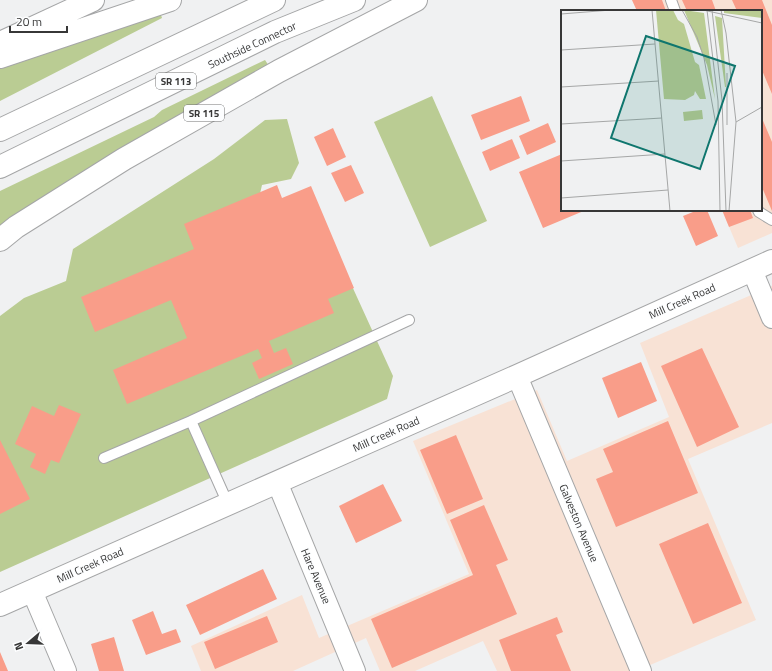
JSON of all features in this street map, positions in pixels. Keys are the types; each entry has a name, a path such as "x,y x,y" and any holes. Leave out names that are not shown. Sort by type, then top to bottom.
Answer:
{"main road":[{"path":"0,44 92,0"},
{"path":"0,57 170,0"},
{"name":"SR 113","path":"0,130 274,0"},
{"name":"Southside Connector","path":"0,167 274,32 354,0"},
{"name":"SR 115","path":"0,240 16,227 124,159 279,71 416,0"},
{"name":"Mill Creek Road","path":"0,605 517,376 772,261"}],"street":[{"path":"752,270 772,318"},
{"name":"Galveston Avenue","path":"517,376 641,671"},
{"name":"Hare Avenue","path":"276,482 355,671"},
{"path":"32,591 66,671"}],"lane":[{"path":"671,0 675,10"},
{"path":"758,211 772,220"},
{"path":"104,458 191,421 409,320"},
{"path":"191,421 228,504"}],"shaded area":[{"path":"632,0 772,0 772,233 738,248 722,211 762,211 762,10 637,10"},
{"path":"772,286 772,423 688,459 756,620 636,671 497,671 483,641 415,671 380,671 366,638 293,671 201,671 191,646 302,595 319,638 469,574 413,441 537,390 567,461 669,417 640,343"}],"green space":[{"path":"160,12 162,18 0,101 0,69"},
{"path":"265,60 269,66 0,229 0,191 154,117 162,110"},
{"path":"432,96 487,221 430,247 374,122"},
{"path":"287,119 299,163 291,179 262,185 256,211 341,262 393,376 387,399 0,572 0,316 24,298 66,281 73,249 214,159 265,120"}],"building":[{"path":"632,0 662,0 666,10 637,10"},
{"path":"682,0 712,0 716,10 687,10"},
{"path":"732,0 762,0 772,25 772,94 762,70 762,10 737,10"},
{"path":"521,96 530,121 481,140 471,115"},
{"path":"762,118 772,142 772,211 762,187"},
{"path":"548,123 556,142 527,155 519,136"},
{"path":"333,128 346,157 327,166 314,137"},
{"path":"512,139 520,158 490,171 482,152"},
{"path":"561,154 561,211 584,211 543,228 519,172"},
{"path":"351,165 364,193 345,202 331,173"},
{"path":"277,185 282,198 311,186 354,288 328,299 334,313 269,341 274,353 286,348 293,364 259,379 252,363 262,358 258,349 127,404 113,370 187,338 171,300 95,332 81,297 194,249 184,224"},
{"path":"696,211 707,211 718,236 696,246 683,216"},
{"path":"722,211 750,211 753,218 729,227"},
{"path":"702,348 739,427 697,447 661,366"},
{"path":"641,362 657,401 618,418 602,378"},
{"path":"59,405 81,414 59,463 51,460 45,474 30,467 36,454 15,444 32,406 54,416"},
{"path":"668,421 698,493 616,527 596,479 613,472 603,449"},
{"path":"456,435 483,499 447,514 420,450"},
{"path":"0,440 30,499 0,514"},
{"path":"383,484 402,521 356,543 339,506"},
{"path":"484,505 508,560 496,565 517,614 392,668 371,619 473,575 450,520"},
{"path":"708,523 742,603 693,624 659,544"},
{"path":"263,569 277,599 200,635 186,605"},
{"path":"153,611 162,634 176,629 181,642 146,655 132,620"},
{"path":"267,616 278,642 215,669 204,642"},
{"path":"557,617 563,632 556,635 571,671 511,671 499,640"},
{"path":"114,637 124,671 99,671 91,644"},
{"path":"0,652 8,671 0,671"}]}
